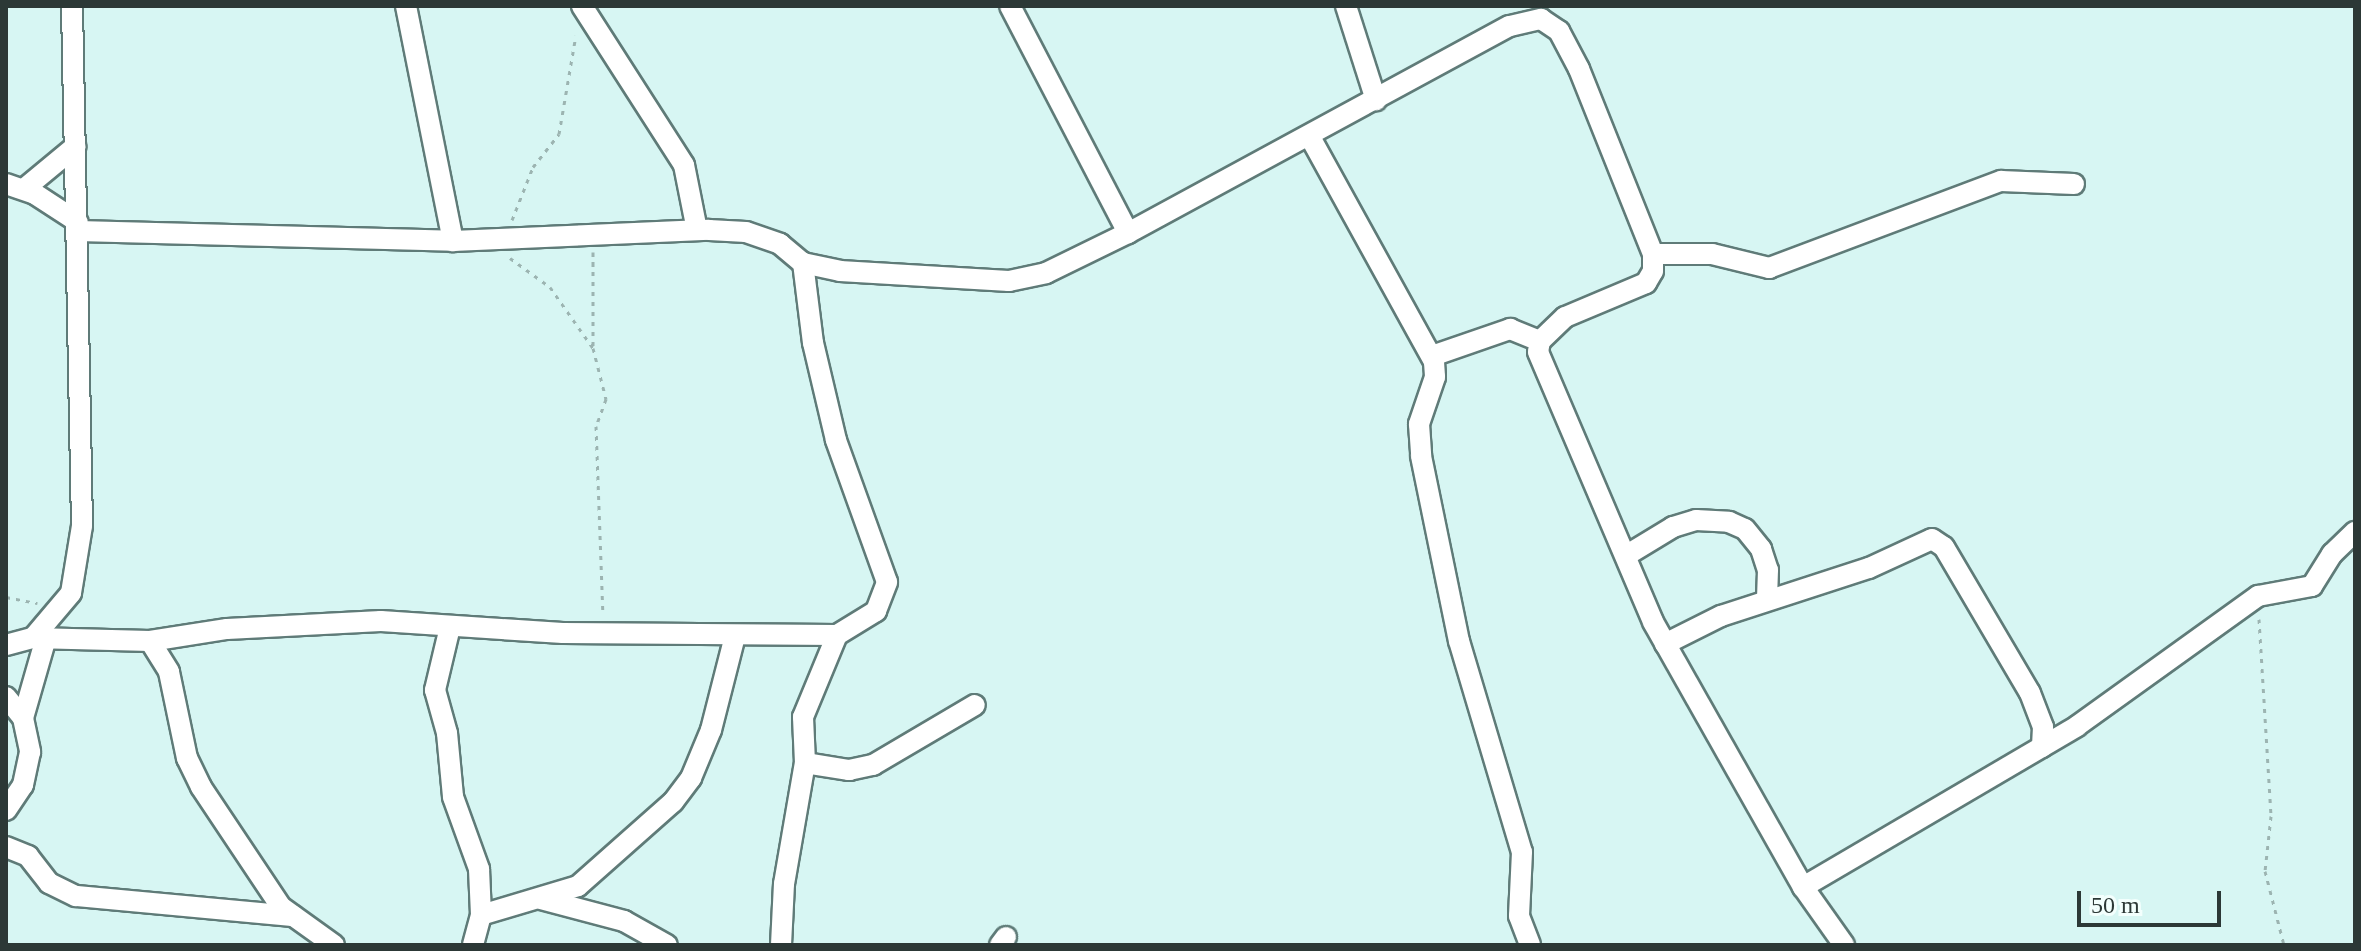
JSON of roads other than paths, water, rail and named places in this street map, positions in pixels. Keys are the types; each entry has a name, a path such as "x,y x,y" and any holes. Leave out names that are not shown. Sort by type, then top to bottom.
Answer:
{"street":[{"path":"6,810 29,768 23,718 39,638 71,593 82,526 72,6"},
{"path":"406,6 453,241"},
{"path":"1010,6 1128,233"},
{"path":"1346,6 1376,100"},
{"path":"584,10 684,165 697,230"},
{"path":"76,146 15,187 78,226 453,241 697,230 746,232 780,244 803,263 888,276 1009,281 1046,273 1128,233 1510,26 1544,12 1559,31 1579,69 1653,254 1653,271 1646,283 1565,317 1540,341 1538,352 1558,407 1665,644 1803,887 1844,945"},
{"path":"1310,137 1432,356 1435,377 1419,424 1421,456 1459,641 1522,852 1519,916 1530,945"},
{"path":"1653,254 1712,254 1769,268 2001,181 2074,184"},
{"path":"781,945 784,884 805,763 801,723 837,635 883,602 886,568 836,440 813,343 803,263"},
{"path":"1432,356 1510,329 1540,341"},
{"path":"1627,555 1673,527 1696,520 1729,522 1745,529 1761,549 1768,570 1767,599"},
{"path":"1803,887 2042,747 2138,685 2258,596 2312,586 2332,554 2355,532"},
{"path":"1665,644 1767,599 1869,568 1928,540 1937,541 2030,693 2043,727 2042,747"},
{"path":"6,645 39,638 150,641 227,629 381,621 450,627 735,636 837,635"},
{"path":"450,627 435,690 447,733 453,797 476,852 481,915 473,945"},
{"path":"481,915 510,903 541,899 578,886 673,802 691,778 711,730 735,636"},
{"path":"150,641 169,672 187,758 201,787 281,907 334,945"},
{"path":"6,697 23,718"},
{"path":"805,763 849,770 873,765 975,705"},
{"path":"6,847 28,856 49,883 76,896 293,916"},
{"path":"541,899 624,921 667,945"}]}
